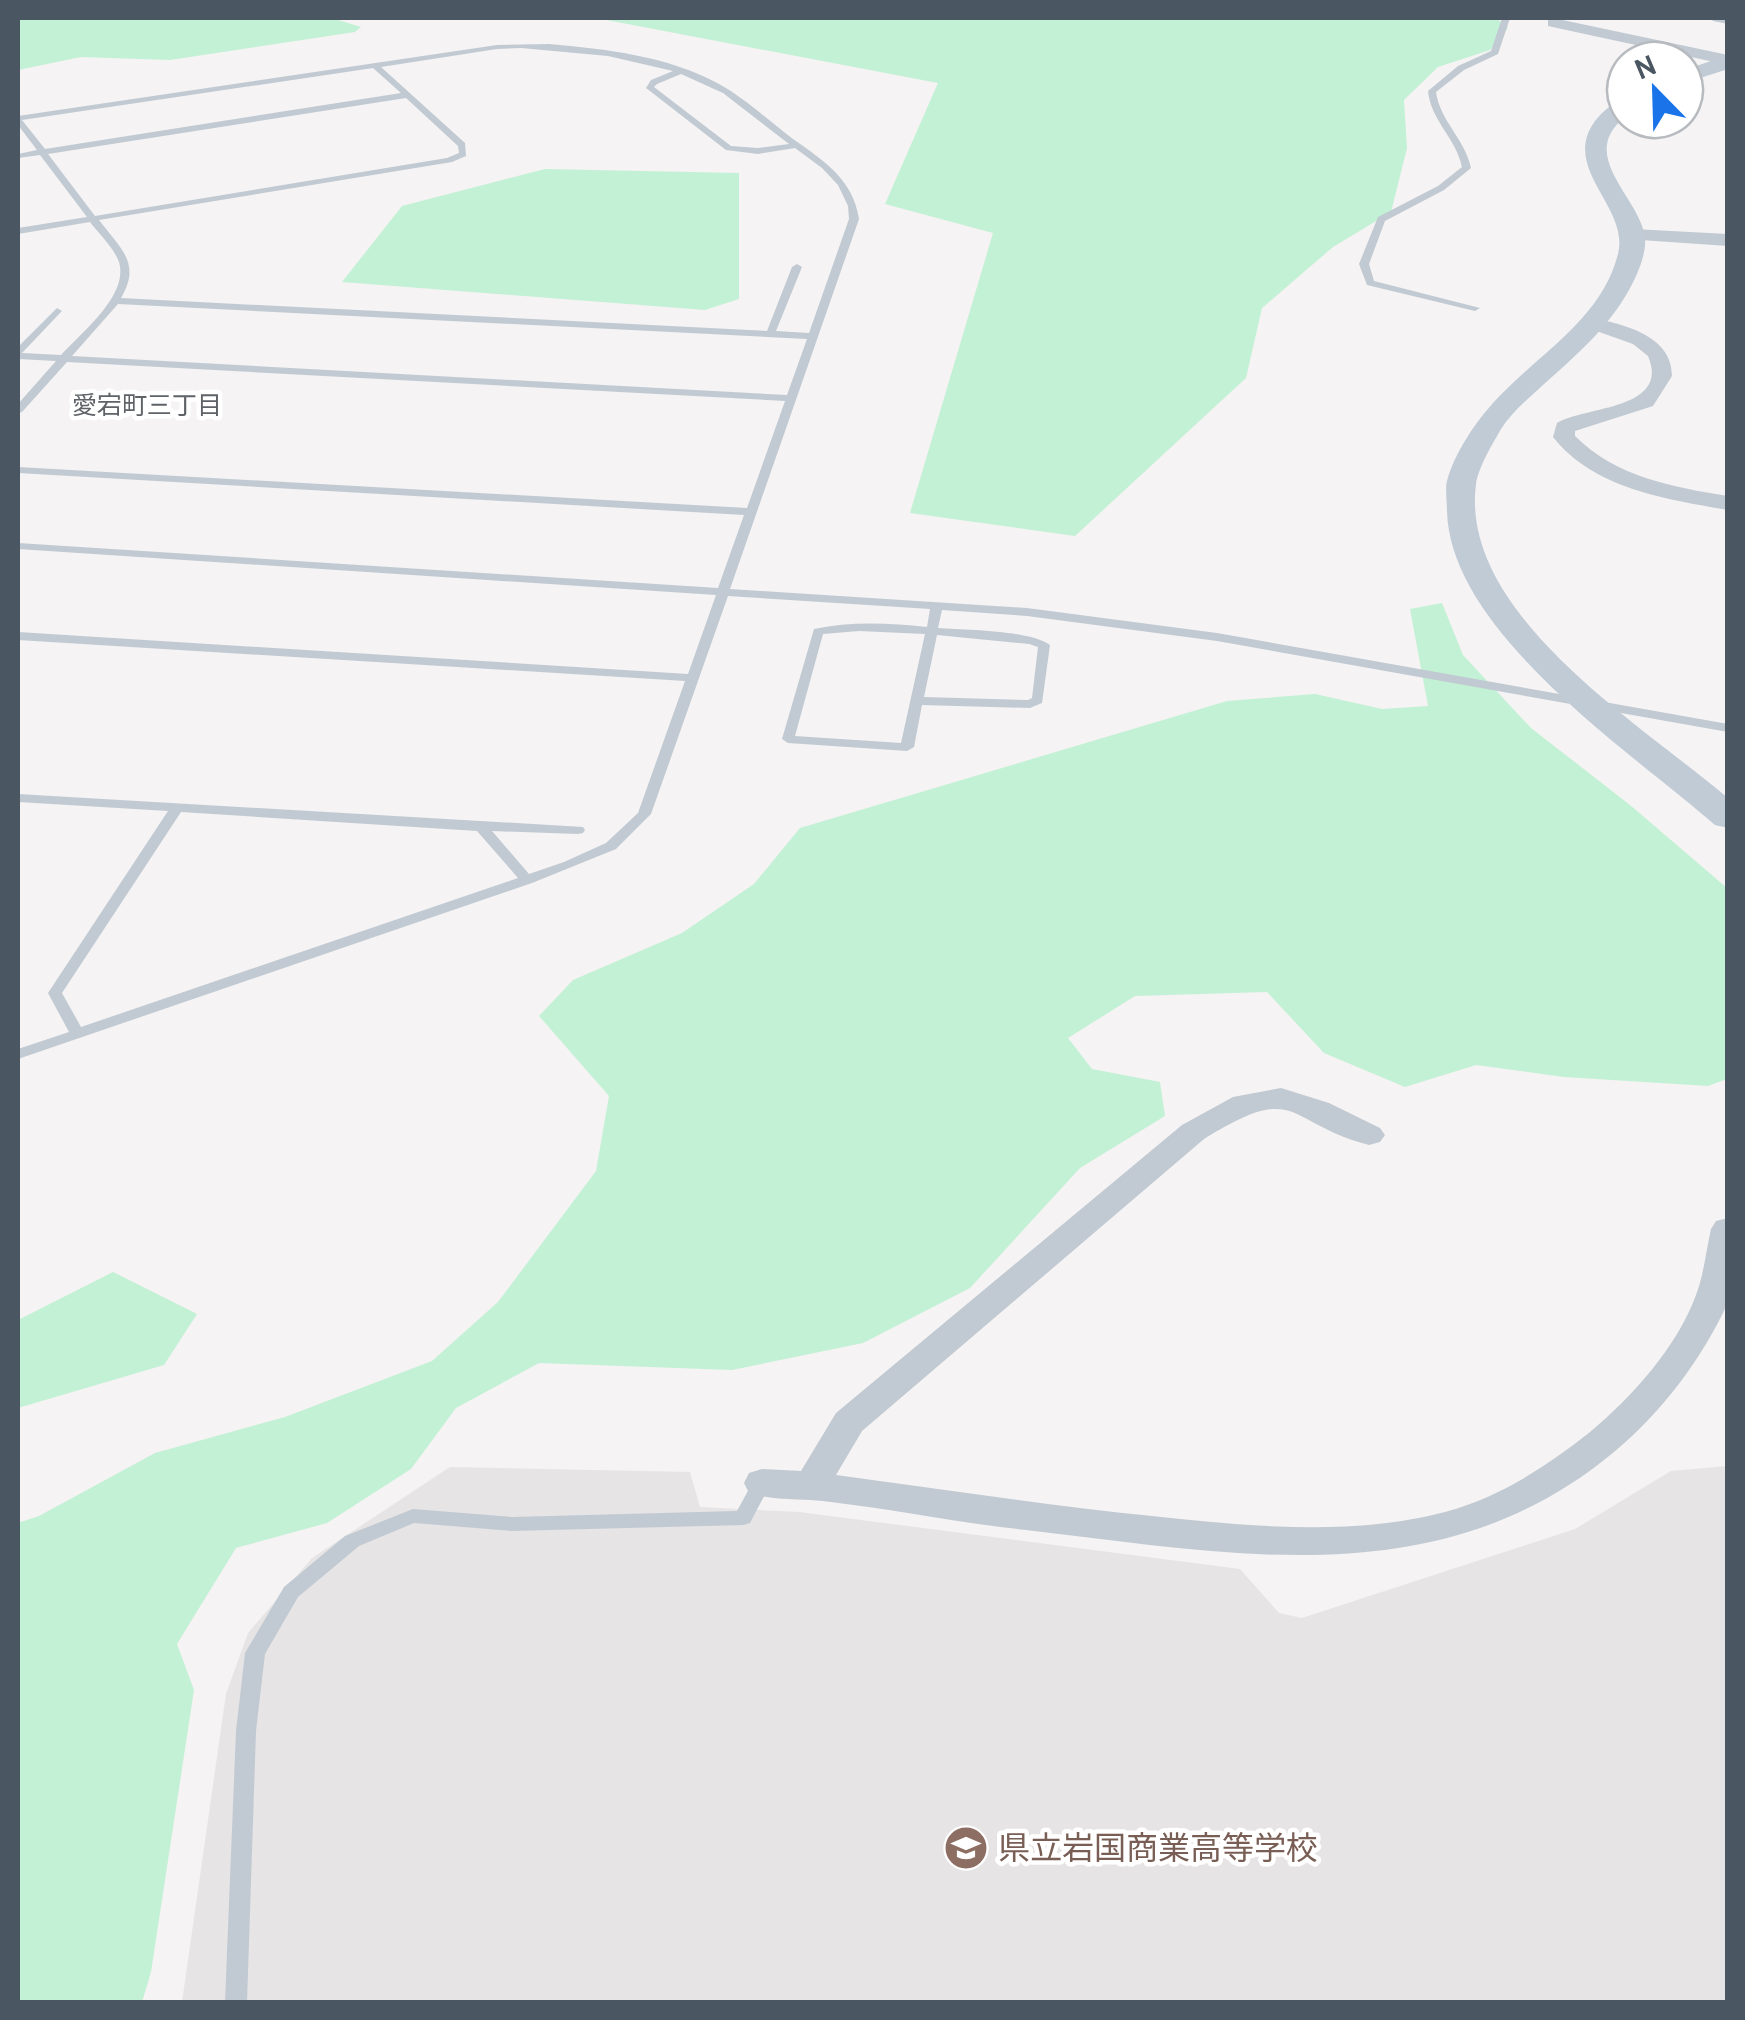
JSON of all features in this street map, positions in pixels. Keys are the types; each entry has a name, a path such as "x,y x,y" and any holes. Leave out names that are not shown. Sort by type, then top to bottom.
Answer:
{"street":[{"path":"1718,18 1728,19"},
{"path":"1553,22 1728,60"},
{"path":"1605,119 1594,151 1633,235 1627,269 1595,324 1489,425 1467,460 1458,485 1464,544 1477,577 1527,641 1605,716 1728,816"},
{"path":"1633,235 1728,240"},
{"path":"1595,324 1640,339 1654,348 1664,371 1659,387 1645,402 1584,416 1566,428 1564,436 1624,479 1669,494 1728,503"},
{"path":"814,1483 825,1458 850,1422 1193,1132 1236,1104 1264,1097 1296,1098 1369,1135"},
{"path":"762,1483 814,1483 944,1506 1240,1540 1360,1542 1438,1530 1523,1498 1592,1454 1655,1392 1720,1301 1728,1229"}],"lane":[{"path":"1475,308 1370,282 1364,264 1381,219 1441,188 1466,168 1465,148 1440,122 1432,106 1432,91 1461,68 1494,52 1506,18"},
{"path":"18,410 116,301 126,282 123,259 18,119 536,44 680,71 719,88 829,168 853,199 854,218 644,814 611,846 527,880 18,1054"},
{"path":"18,231 448,160 463,154 462,144 375,65"},
{"path":"680,71 654,82 650,88 729,148 744,152 796,144"},
{"path":"18,156 406,95"},
{"path":"770,332 797,266"},
{"path":"116,301 812,336"},
{"path":"18,354 57,311"},
{"path":"18,354 792,398"},
{"path":"18,470 749,512"},
{"path":"18,546 1026,612 1217,637 1728,728"},
{"path":"917,700 1013,706 1038,700 1044,645 1031,640 931,633 834,626 818,632 788,739 907,747 931,633 937,606"},
{"path":"18,636 693,678"},
{"path":"18,798 578,830"},
{"path":"78,1033 55,993 176,809"},
{"path":"480,827 527,880"},
{"path":"236,2002 246,1731 255,1653 292,1592 352,1541 413,1516 512,1524 742,1518 762,1483"}],"shaded area":[{"name":"県立岩国商業高等学校","path":"1727,1466 1727,2002 182,2002 226,1694 248,1633 312,1558 450,1467 690,1472 700,1507 799,1512 1240,1569 1279,1613 1302,1618 1575,1529 1671,1471"}],"green space":[{"path":"18,18 332,18 361,27 355,32 170,60 81,57 18,70"},
{"path":"596,18 1496,18 1508,28 1490,50 1438,67 1404,100 1407,148 1391,212 1333,247 1262,308 1246,378 1075,536 910,513 993,233 885,204 938,83"},
{"path":"545,169 739,173 739,299 705,310 342,282 402,206"},
{"path":"1442,603 1463,655 1531,728 1727,888 1727,1079 1708,1086 1564,1077 1476,1065 1405,1087 1324,1053 1267,992 1135,996 1068,1038 1092,1069 1160,1082 1165,1116 1080,1168 970,1288 863,1343 732,1370 539,1363 456,1408 411,1469 327,1523 236,1548 177,1644 194,1690 151,1972 142,2002 18,2002 18,1523 39,1516 155,1453 285,1417 432,1361 498,1302 596,1171 609,1096 539,1016 573,980 682,933 754,884 800,828 1227,701 1315,694 1382,709 1428,706 1410,609"},
{"path":"113,1272 197,1314 164,1365 18,1408 18,1320"}],"place":[{"name":"県立岩国商業高等学校","path":"966,1848"}],"district":[{"name":"愛宕町三丁目","path":"147,405"}]}
